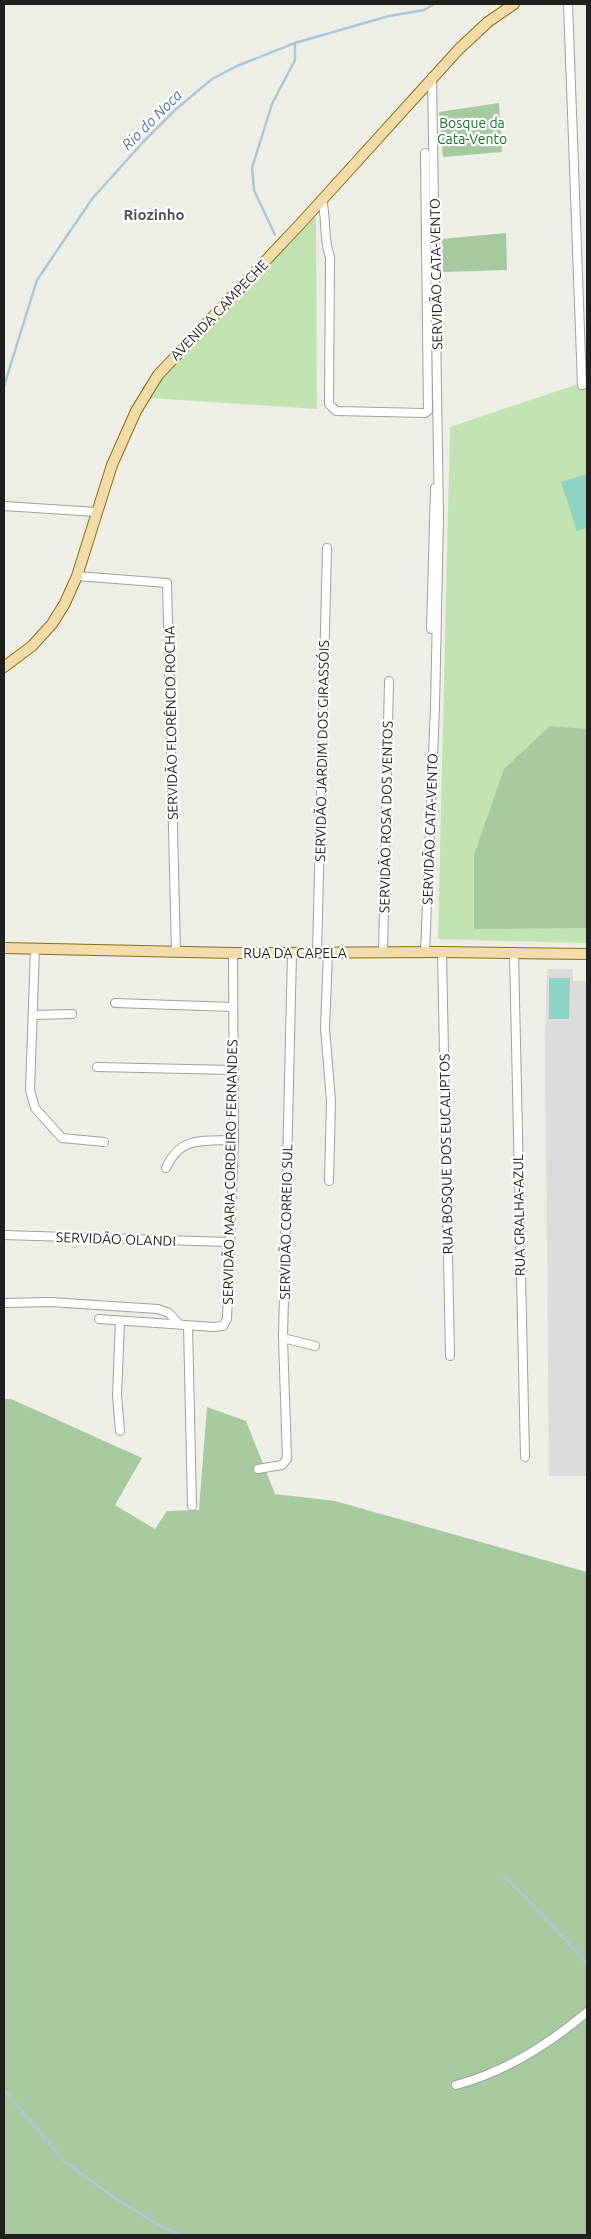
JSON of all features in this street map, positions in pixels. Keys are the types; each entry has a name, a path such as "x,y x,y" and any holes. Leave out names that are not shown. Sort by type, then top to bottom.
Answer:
{"main road":[{"name":"AVENIDA CAMPECHE","path":"4,667 22,655 52,624 77,576 112,465 149,387 176,354 322,200 432,77 478,30 514,4"},
{"name":"RUA DA CAPELA","path":"4,948 232,953 514,952 587,954"}],"street":[{"path":"568,4 582,384"},
{"name":"SERVIDÃO CATA-VENTO","path":"425,952 435,707 432,676 435,549 433,502 437,471 437,326 432,77"},
{"path":"322,200 326,214 327,247 330,257 330,404 332,408 336,411 421,414 428,411 425,153"},
{"path":"427,326 437,326"},
{"path":"4,506 96,512"},
{"name":"SERVIDÃO JARDIM DOS GIRASSÓIS","path":"317,953 327,548"},
{"name":"SERVIDÃO FLORÊNCIO ROCHA","path":"77,576 167,584 176,952"},
{"name":"SERVIDÃO ROSA DOS VENTOS","path":"383,952 389,681"},
{"path":"35,949 29,1077 32,1100 35,1108 62,1138 104,1142"},
{"name":"RUA BOSQUE DOS EUCALIPTOS","path":"442,952 450,1356"},
{"name":"RUA GRALHA-AZUL","path":"514,952 525,1457"},
{"name":"SERVIDÃO MARIA CORDEIRO FERNANDES","path":"98,1319 219,1327 223,1326 227,1320 234,1140 232,953"},
{"name":"SERVIDÃO CORREIO SUL","path":"258,1470 282,1465 287,1459 283,1338 292,953"},
{"path":"328,953 325,1028 330,1101 329,1181"},
{"path":"115,1003 233,1007"},
{"path":"33,1015 72,1014"},
{"path":"97,1066 233,1070"},
{"path":"166,1168 171,1158 181,1146 194,1142 234,1140"},
{"name":"SERVIDÃO OLANDI","path":"4,1235 229,1242"},
{"path":"4,1303 50,1302 158,1310 169,1313 179,1324"},
{"path":"120,1321 117,1395 120,1431"},
{"path":"188,1325 192,1506"},
{"path":"283,1338 315,1346"},
{"path":"456,2086 482,2079 510,2066 587,2012"}],"shaded area":[{"path":"547,969 573,969 573,981 587,981 587,1476 549,1476 545,1034"}],"green space":[{"name":"Bosque da Cata-Vento","path":"499,103 502,152 443,157 439,112"},
{"path":"316,216 317,409 150,398 170,368"},
{"path":"506,233 507,270 443,272 442,239"},
{"path":"587,381 587,943 438,939 450,427"},
{"path":"587,474 587,528 577,531 561,482"},
{"path":"550,726 587,729 587,928 474,929 474,855 504,769"},
{"path":"549,978 570,978 569,1019 549,1019"},
{"path":"4,1399 11,1399 142,1458 115,1505 155,1529 167,1511 199,1510 207,1407 246,1421 275,1494 335,1501 587,1572 587,2235 4,2235"}],"waterway":[{"name":"Rio do Noca","path":"4,386 37,280 92,199 174,111 212,79 237,66 295,43 389,16 424,10 434,4"},
{"path":"275,235 254,190 252,168 272,104 295,60 295,43"},
{"path":"504,1875 587,1963"},
{"path":"4,2090 65,2162 118,2200 159,2225 181,2235"}],"district":[{"name":"Riozinho","path":"154,215"}]}
